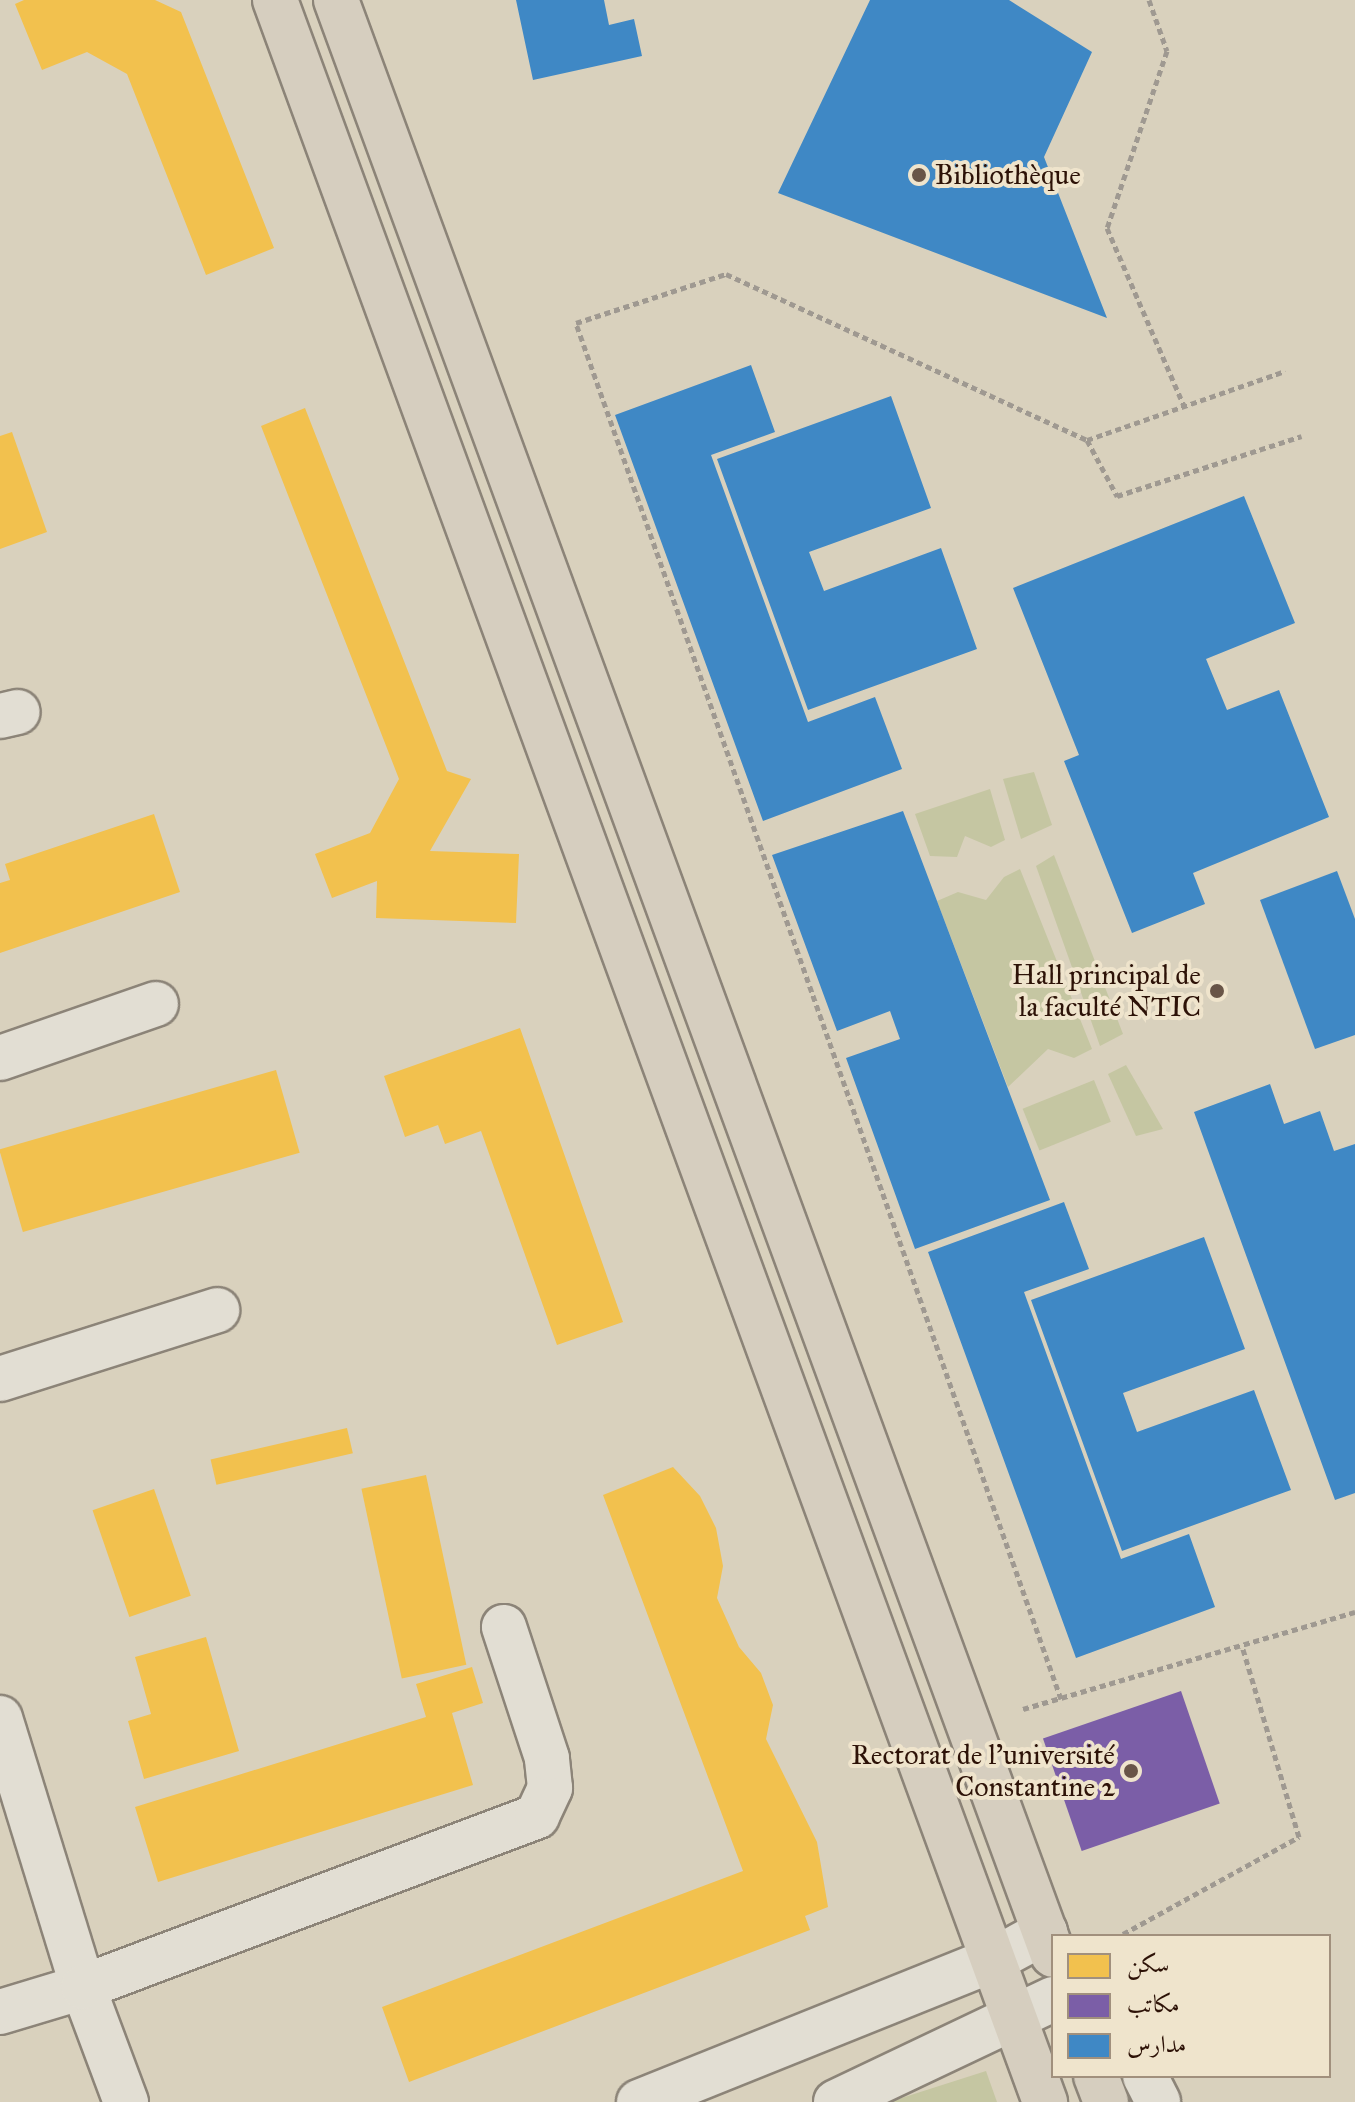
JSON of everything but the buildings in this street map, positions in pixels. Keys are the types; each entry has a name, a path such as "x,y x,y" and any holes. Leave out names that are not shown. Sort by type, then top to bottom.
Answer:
{"main road":[{"path":"275,0 1045,2102"},
{"path":"336,0 1049,1943"},
{"path":"1097,2078 1106,2102"}],"street":[{"path":"0,1058 156,1004"},
{"path":"0,1379 217,1310"},
{"path":"0,2012 83,1987 537,1816 550,1788 547,1758 504,1627"},
{"path":"0,1718 83,1987 126,2102"},
{"path":"664,2098 995,1959 1049,1943"},
{"path":"836,2102 1051,2000"},
{"path":"1146,2078 1158,2102"}],"path":[{"path":"1149,0 1167,51 1107,228 1184,406"},
{"path":"1061,1699 576,323 726,274 1087,440 1117,496 1302,436"},
{"path":"1087,440 1285,371"},
{"path":"1023,1709 1355,1612"},
{"path":"1123,1934 1299,1837 1242,1646"}],"green space":[{"path":"1034,772 1052,825 1021,839 1003,779"},
{"path":"990,789 1005,840 991,847 965,836 957,857 930,856 915,814"},
{"path":"1054,855 1123,1034 1100,1046 1036,866"},
{"path":"1020,869 1092,1049 1074,1058 1048,1049 1008,1087 937,901 958,892 986,900 1004,877"},
{"path":"1126,1065 1163,1129 1136,1136 1108,1074"},
{"path":"1094,1080 1111,1122 1039,1151 1023,1109"},
{"path":"986,2071 997,2102 889,2102"}],"place":[{"name":"Bibliothèque","path":"919,175"},
{"name":"Hall principal de la faculté NTIC","path":"1217,991"},
{"name":"Rectorat de l'université Constantine 2","path":"1131,1771"}]}
